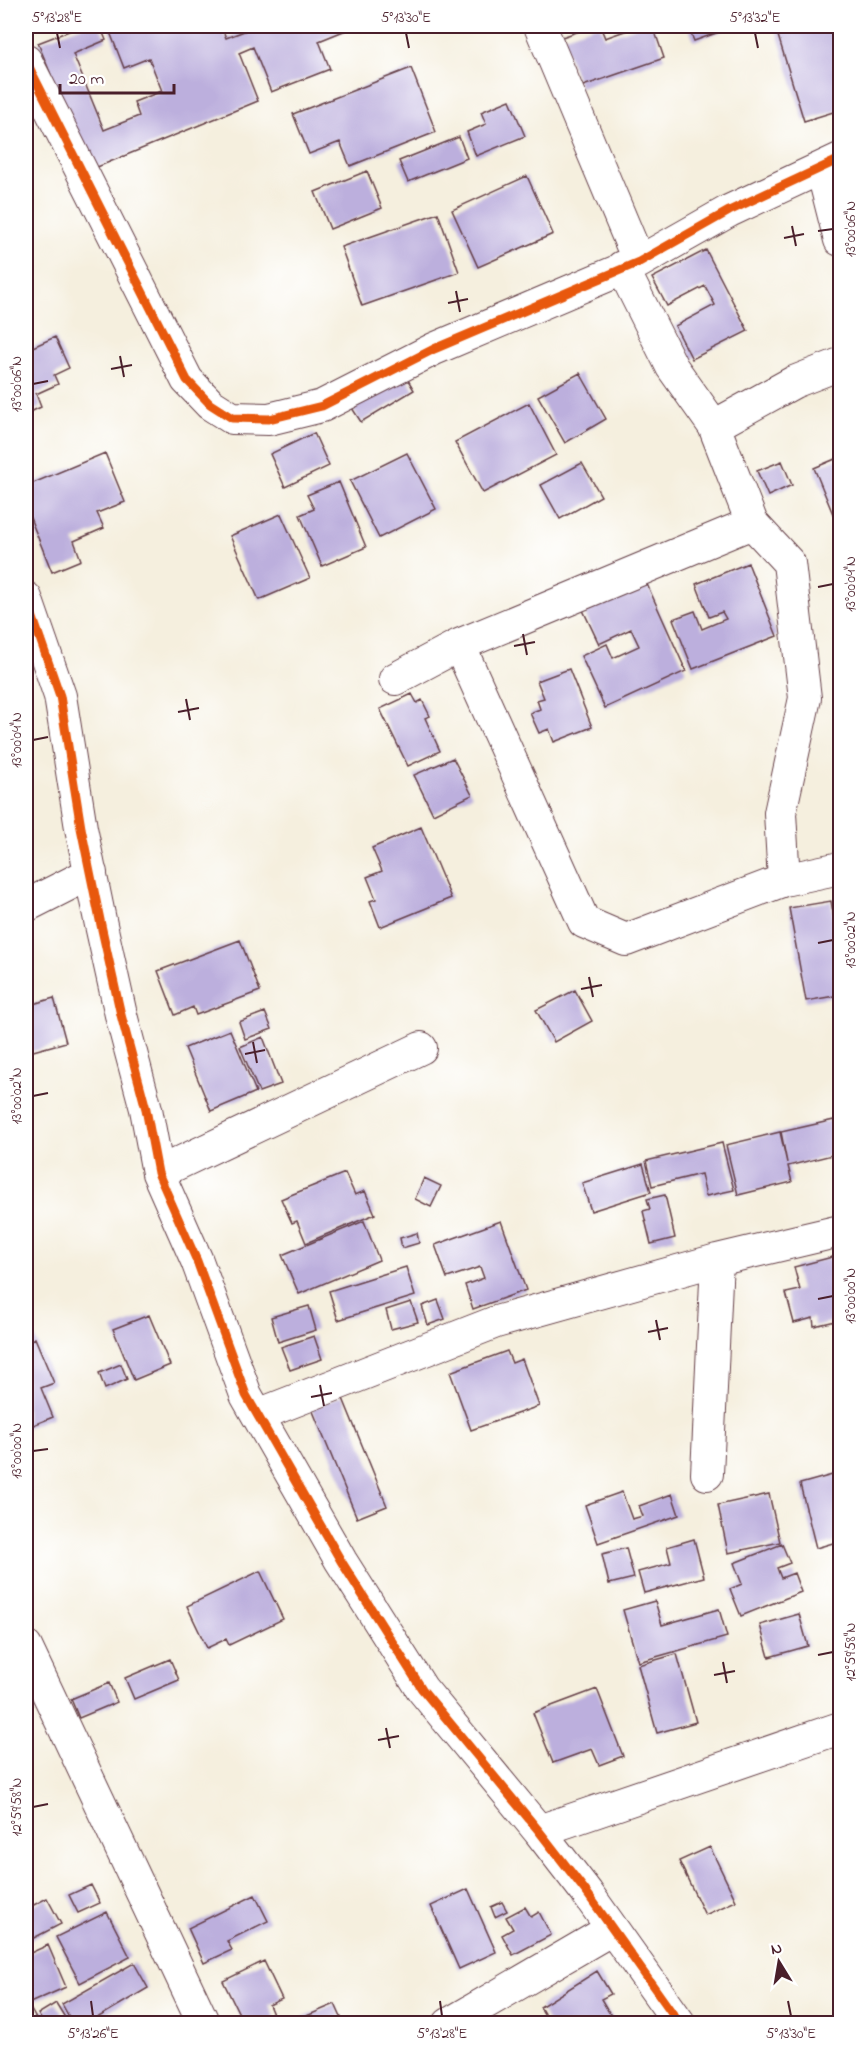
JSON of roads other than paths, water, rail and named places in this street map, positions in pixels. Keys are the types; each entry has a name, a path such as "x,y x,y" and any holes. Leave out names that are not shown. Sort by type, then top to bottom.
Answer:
{"street":[{"path":"540,26 630,265 672,366 714,426 752,523 789,563 805,698 780,813 784,880"},
{"path":"26,61 187,380 210,404 232,418 269,419 322,406 434,349 630,265 729,212 831,164 840,240"},
{"path":"714,426 794,382 840,364"},
{"path":"394,679 459,645 752,523"},
{"path":"26,598 60,696 90,873 121,1015 146,1108 158,1173 197,1261 246,1395 341,1561 422,1689 539,1831 680,2024"},
{"path":"459,645 584,922 626,940 784,880 840,868"},
{"path":"26,906 90,873"},
{"path":"158,1173 421,1048"},
{"path":"258,1415 496,1322 717,1260 840,1231"},
{"path":"706,1474 717,1260"},
{"path":"26,1647 204,2024"},
{"path":"539,1831 840,1728"},
{"path":"449,2024 612,1929"}]}
